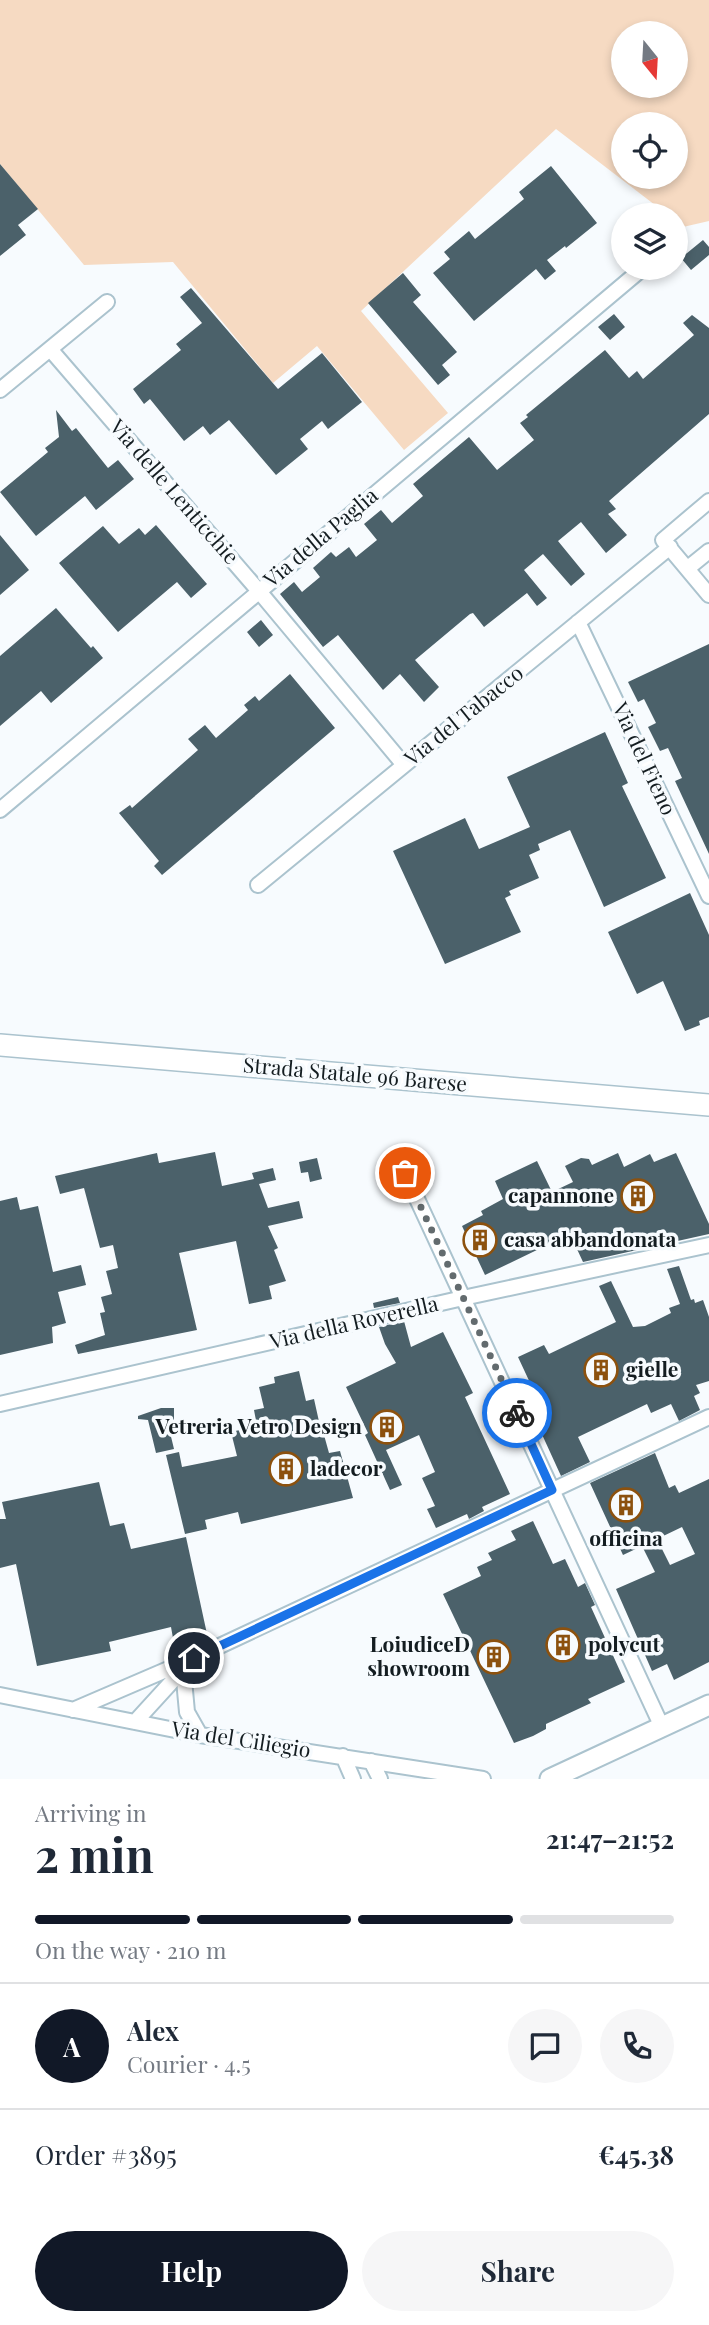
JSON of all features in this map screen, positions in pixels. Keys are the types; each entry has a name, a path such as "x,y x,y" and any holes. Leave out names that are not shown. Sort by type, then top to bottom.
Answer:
{"main road":[{"name":"Strada Statale 96 Barese","path":"0,1045 709,1105"},
{"path":"550,1779 577,1773 709,1705"}],"street":[{"name":"Via della Paglia","path":"0,810 629,280"},
{"path":"0,390 107,302"},
{"name":"Via delle Lenticchie","path":"50,349 258,590 404,765"},
{"name":"Via del Tabacco","path":"258,885 579,622 666,544 709,501"},
{"path":"666,544 709,595"},
{"path":"688,568 709,551"},
{"name":"Via del Fieno","path":"579,622 709,896"},
{"path":"405,1173 662,1727"},
{"name":"Via della Roverella","path":"0,1404 463,1298 709,1245"},
{"path":"73,1710 194,1658 709,1417"},
{"path":"135,1722 194,1658"},
{"path":"183,1670 187,1712 200,1735"},
{"name":"Via del Ciliegio","path":"0,1695 200,1735 483,1779"},
{"path":"343,1756 353,1779"},
{"path":"371,1761 380,1779"}],"shaded area":[{"path":"0,0 709,0 709,221 688,226 688,203 652,203 634,189 688,189 688,112 611,112 611,171 556,129 361,311 448,413 404,450 317,346 273,383 173,262 84,265 0,164"}],"building":[{"path":"0,164 38,209 18,225 26,235 0,256"},
{"path":"551,166 597,223 547,260 556,271 545,280 536,269 474,321 433,273 450,259 444,252 469,231 475,239 524,199 519,192"},
{"path":"703,240 709,247 709,255 691,270 688,266 688,252"},
{"path":"403,273 421,295 413,302 457,352 442,365 450,375 438,385 368,303"},
{"path":"191,288 278,389 322,353 362,402 328,429 322,421 300,439 308,449 276,475 229,420 210,435 203,426 184,441 150,399 144,404 133,389 181,350 176,344 202,323 180,297"},
{"path":"614,314 625,327 610,340 598,327"},
{"path":"692,315 709,328 709,414 609,501 616,509 608,514 627,535 606,553 581,522 558,541 585,574 571,586 543,554 524,570 547,598 537,606 527,593 484,627 473,613 470,614 415,660 439,687 424,702 400,674 383,690 338,635 323,647 280,594 294,582 302,592 320,577 313,568 331,552 336,557 349,547 356,557 377,540 364,524 381,510 392,523 423,496 413,484 469,437 497,470 534,440 520,423 528,417 526,415 605,350 629,378 637,371 643,379 694,335 683,323"},
{"path":"56,410 72,431 76,428 108,468 118,460 134,479 96,510 85,496 36,536 0,492 48,452 45,448 59,437"},
{"path":"156,525 207,584 191,598 177,582 118,632 59,563 103,526 119,544 139,528 145,535"},
{"path":"0,535 29,570 0,595"},
{"path":"56,608 103,658 51,703 41,691 0,726 0,656"},
{"path":"261,620 273,635 259,647 247,632"},
{"path":"709,644 709,854 675,781 682,778 668,748 660,751 648,727 656,723 644,699 638,702 628,682"},
{"path":"290,674 335,728 162,875 154,866 159,861 119,813 130,805 132,808 198,750 188,739 205,725 216,738 248,710 244,705 255,696 259,701"},
{"path":"605,732 628,783 622,786 666,878 604,907 570,830 538,844 540,850 529,855 539,878 509,891 511,895 505,898 521,932 445,964 393,851 465,818 479,849 530,827 507,777"},
{"path":"690,893 709,935 709,1017 699,1021 700,1025 685,1031 663,981 637,994 608,932"},
{"path":"215,1152 222,1186 254,1179 252,1173 273,1168 276,1180 259,1184 268,1208 299,1201 303,1218 268,1226 278,1248 274,1250 286,1281 269,1286 272,1299 249,1304 236,1241 179,1253 197,1330 78,1354 75,1345 105,1335 100,1313 105,1312 101,1297 112,1294 106,1271 118,1268 113,1245 100,1248 84,1188 60,1194 55,1176 157,1153 159,1163"},
{"path":"618,1153 624,1167 650,1154 654,1162 676,1153 709,1224 709,1234 583,1262 570,1234 485,1275 462,1226 483,1215 481,1211 503,1199 495,1181 537,1161 552,1192 573,1182 565,1166 581,1158 589,1159 592,1165"},
{"path":"317,1158 322,1179 310,1182 308,1172 301,1173 299,1162"},
{"path":"17,1197 20,1210 38,1206 53,1272 81,1265 86,1285 58,1292 66,1323 52,1327 53,1343 0,1355 0,1201"},
{"name":"gielle","path":"679,1266 691,1300 694,1299 695,1303 703,1300 709,1317 709,1381 696,1385 700,1393 694,1396 700,1410 679,1421 671,1404 651,1413 647,1404 578,1437 590,1462 561,1476 529,1406 539,1402 518,1357 544,1345 549,1354 616,1322 599,1286 611,1281 633,1327 645,1326 671,1313 669,1308 680,1304 667,1269"},
{"path":"398,1297 400,1303 374,1308 373,1303"},
{"path":"404,1321 411,1347 443,1332 473,1393 465,1397 510,1494 482,1507 484,1511 469,1519 467,1514 436,1528 427,1509 435,1506 422,1478 435,1472 419,1435 386,1450 402,1485 390,1490 365,1435 368,1433 346,1387 396,1363 379,1327"},
{"path":"299,1371 306,1401 314,1399 329,1453 340,1451 353,1498 241,1524 238,1512 205,1520 207,1529 185,1534 166,1455 179,1452 182,1467 237,1456 231,1432 257,1426 254,1410 264,1408 259,1387 275,1383 274,1377"},
{"path":"161,1408 174,1408 174,1420 167,1420 174,1449 156,1453 148,1420 138,1419 138,1416"},
{"path":"655,1453 669,1488 675,1485 679,1493 709,1479 709,1662 674,1680 667,1664 652,1671 616,1589 655,1572 642,1546 623,1555 590,1483","holes":["682,1527 695,1554 670,1565 657,1539"]},
{"path":"99,1482 110,1526 124,1523 131,1549 186,1537 207,1634 175,1649 171,1627 109,1642 111,1651 37,1666 16,1564 0,1568 0,1519 6,1519 2,1502"},
{"path":"533,1521 553,1564 565,1559 578,1587 585,1583 595,1605 591,1607 625,1682 588,1699 591,1703 546,1724 546,1729 514,1743 443,1594 481,1576 477,1567 492,1560 488,1553 516,1540 511,1531"}],"way so far":[{"path":"405,1173 517,1413"}],"place":[{"name":"capannone","path":"638,1196"},
{"name":"casa abbandonata","path":"480,1240"},
{"name":"gielle","path":"601,1370"},
{"name":"Vetreria Vetro Design","path":"387,1427"},
{"name":"ladecor","path":"286,1469"},
{"name":"officina","path":"626,1505"},
{"name":"polycut","path":"563,1645"},
{"name":"LoiudiceD showroom","path":"494,1657"}],"route":[{"path":"194,1658 552,1490 517,1413"}]}
